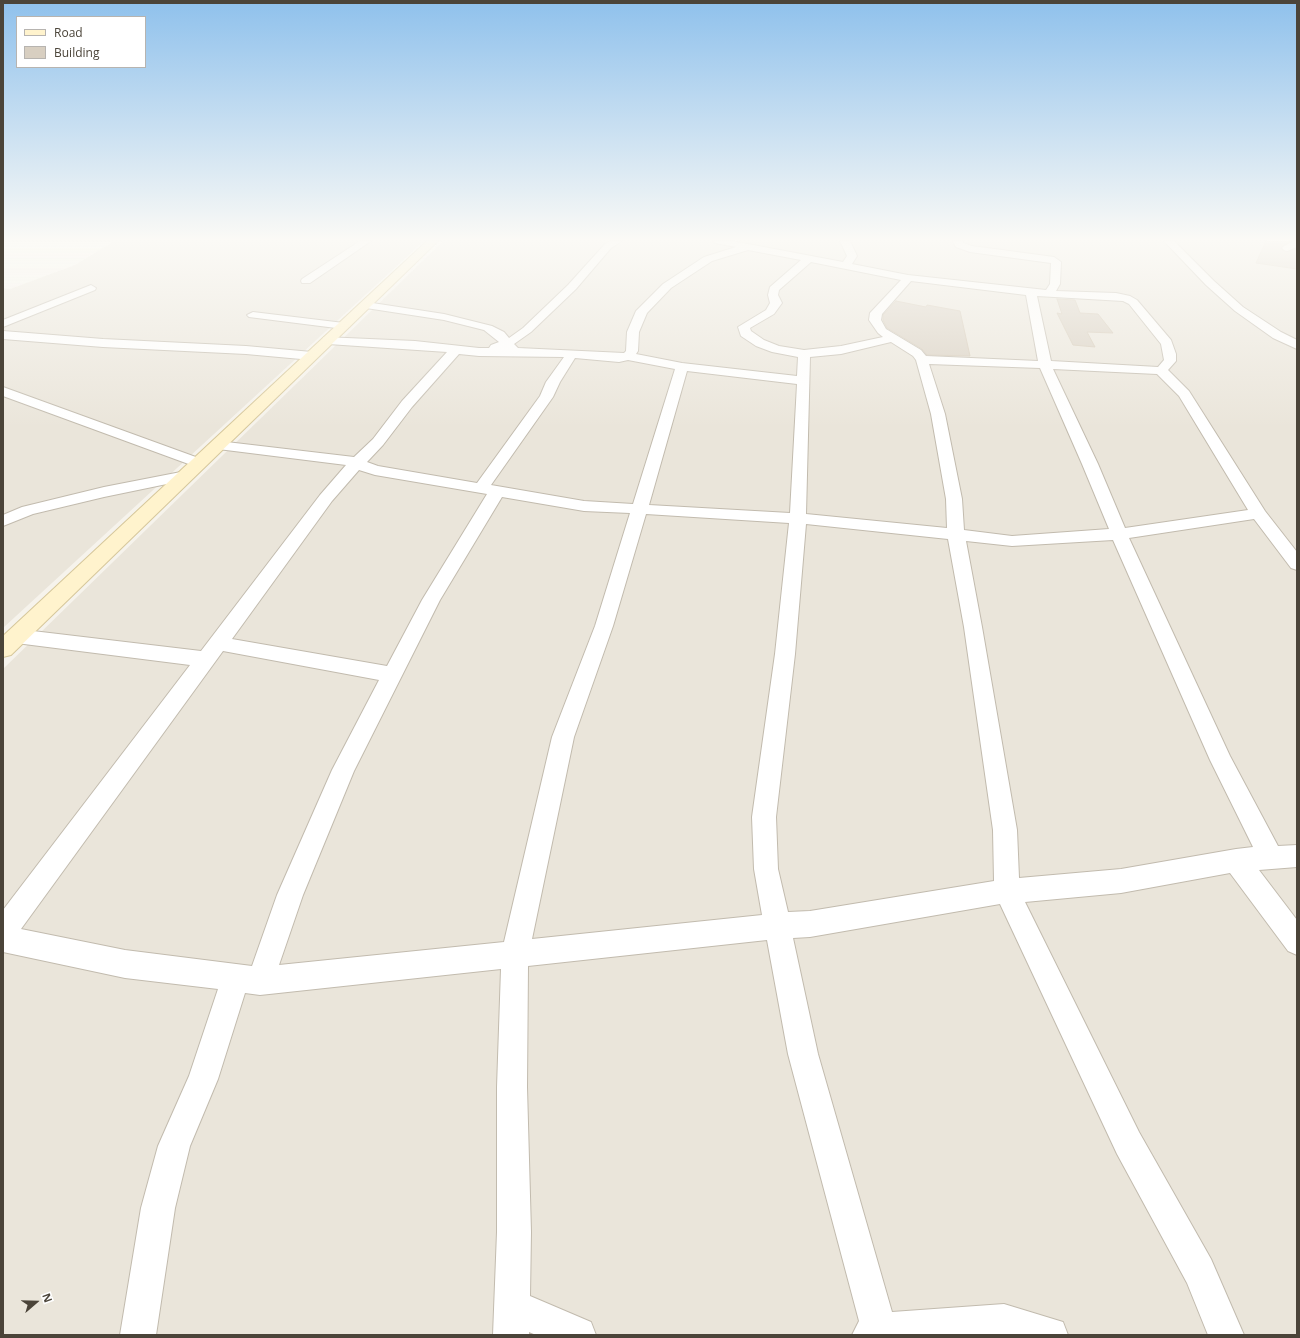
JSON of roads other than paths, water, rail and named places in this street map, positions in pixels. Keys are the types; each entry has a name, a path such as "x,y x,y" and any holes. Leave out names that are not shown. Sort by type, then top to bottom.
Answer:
{"main road":[{"path":"11,636 186,476 366,305"}],"street":[{"path":"3,324 53,303"},
{"path":"511,348 527,330 555,303"},
{"path":"628,356 632,351 633,332 642,311 652,303"},
{"path":"776,303 770,312 744,327 746,333 760,343 776,349 804,354 841,350 894,338"},
{"path":"885,303 876,313 875,320 882,331 917,353 922,360 938,414 954,499 956,536 973,627 1005,830 1007,891 1128,1143 1199,1271 1226,1335"},
{"path":"1032,303 1045,365 1221,760 1271,857"},
{"path":"1134,303 1167,343 1170,361 1160,372"},
{"path":"1234,303 1277,335 1297,345"},
{"path":"366,305 444,317 488,328 500,335 511,348"},
{"path":"253,315 344,326"},
{"path":"3,335 103,343 246,350 312,356"},
{"path":"328,340 485,352 511,348 619,358 628,356 682,367 804,381"},
{"path":"3,932 326,498 357,462 378,442 407,404 456,350"},
{"path":"138,1335 158,1208 174,1146 203,1079 248,979 292,888 343,770 489,490 507,450 546,397 553,382 572,354"},
{"path":"804,354 798,518 784,654 764,817 766,869 803,1054 875,1334 899,1328 1004,1322 1050,1335"},
{"path":"922,360 1150,369 1168,376 1184,394 1258,513 1297,564"},
{"path":"578,1335 512,1321 514,954 563,737 604,626 641,510 682,367"},
{"path":"3,391 199,463"},
{"path":"218,445 357,462 363,466 375,470 584,506 798,518 1012,541 1119,534 1258,513"},
{"path":"3,521 28,510 104,492 186,476"},
{"path":"11,636 211,651 392,675"},
{"path":"3,938 125,964 248,979 810,924 1007,891 1121,881 1236,860 1297,856"},
{"path":"1236,860 1297,942"}]}
